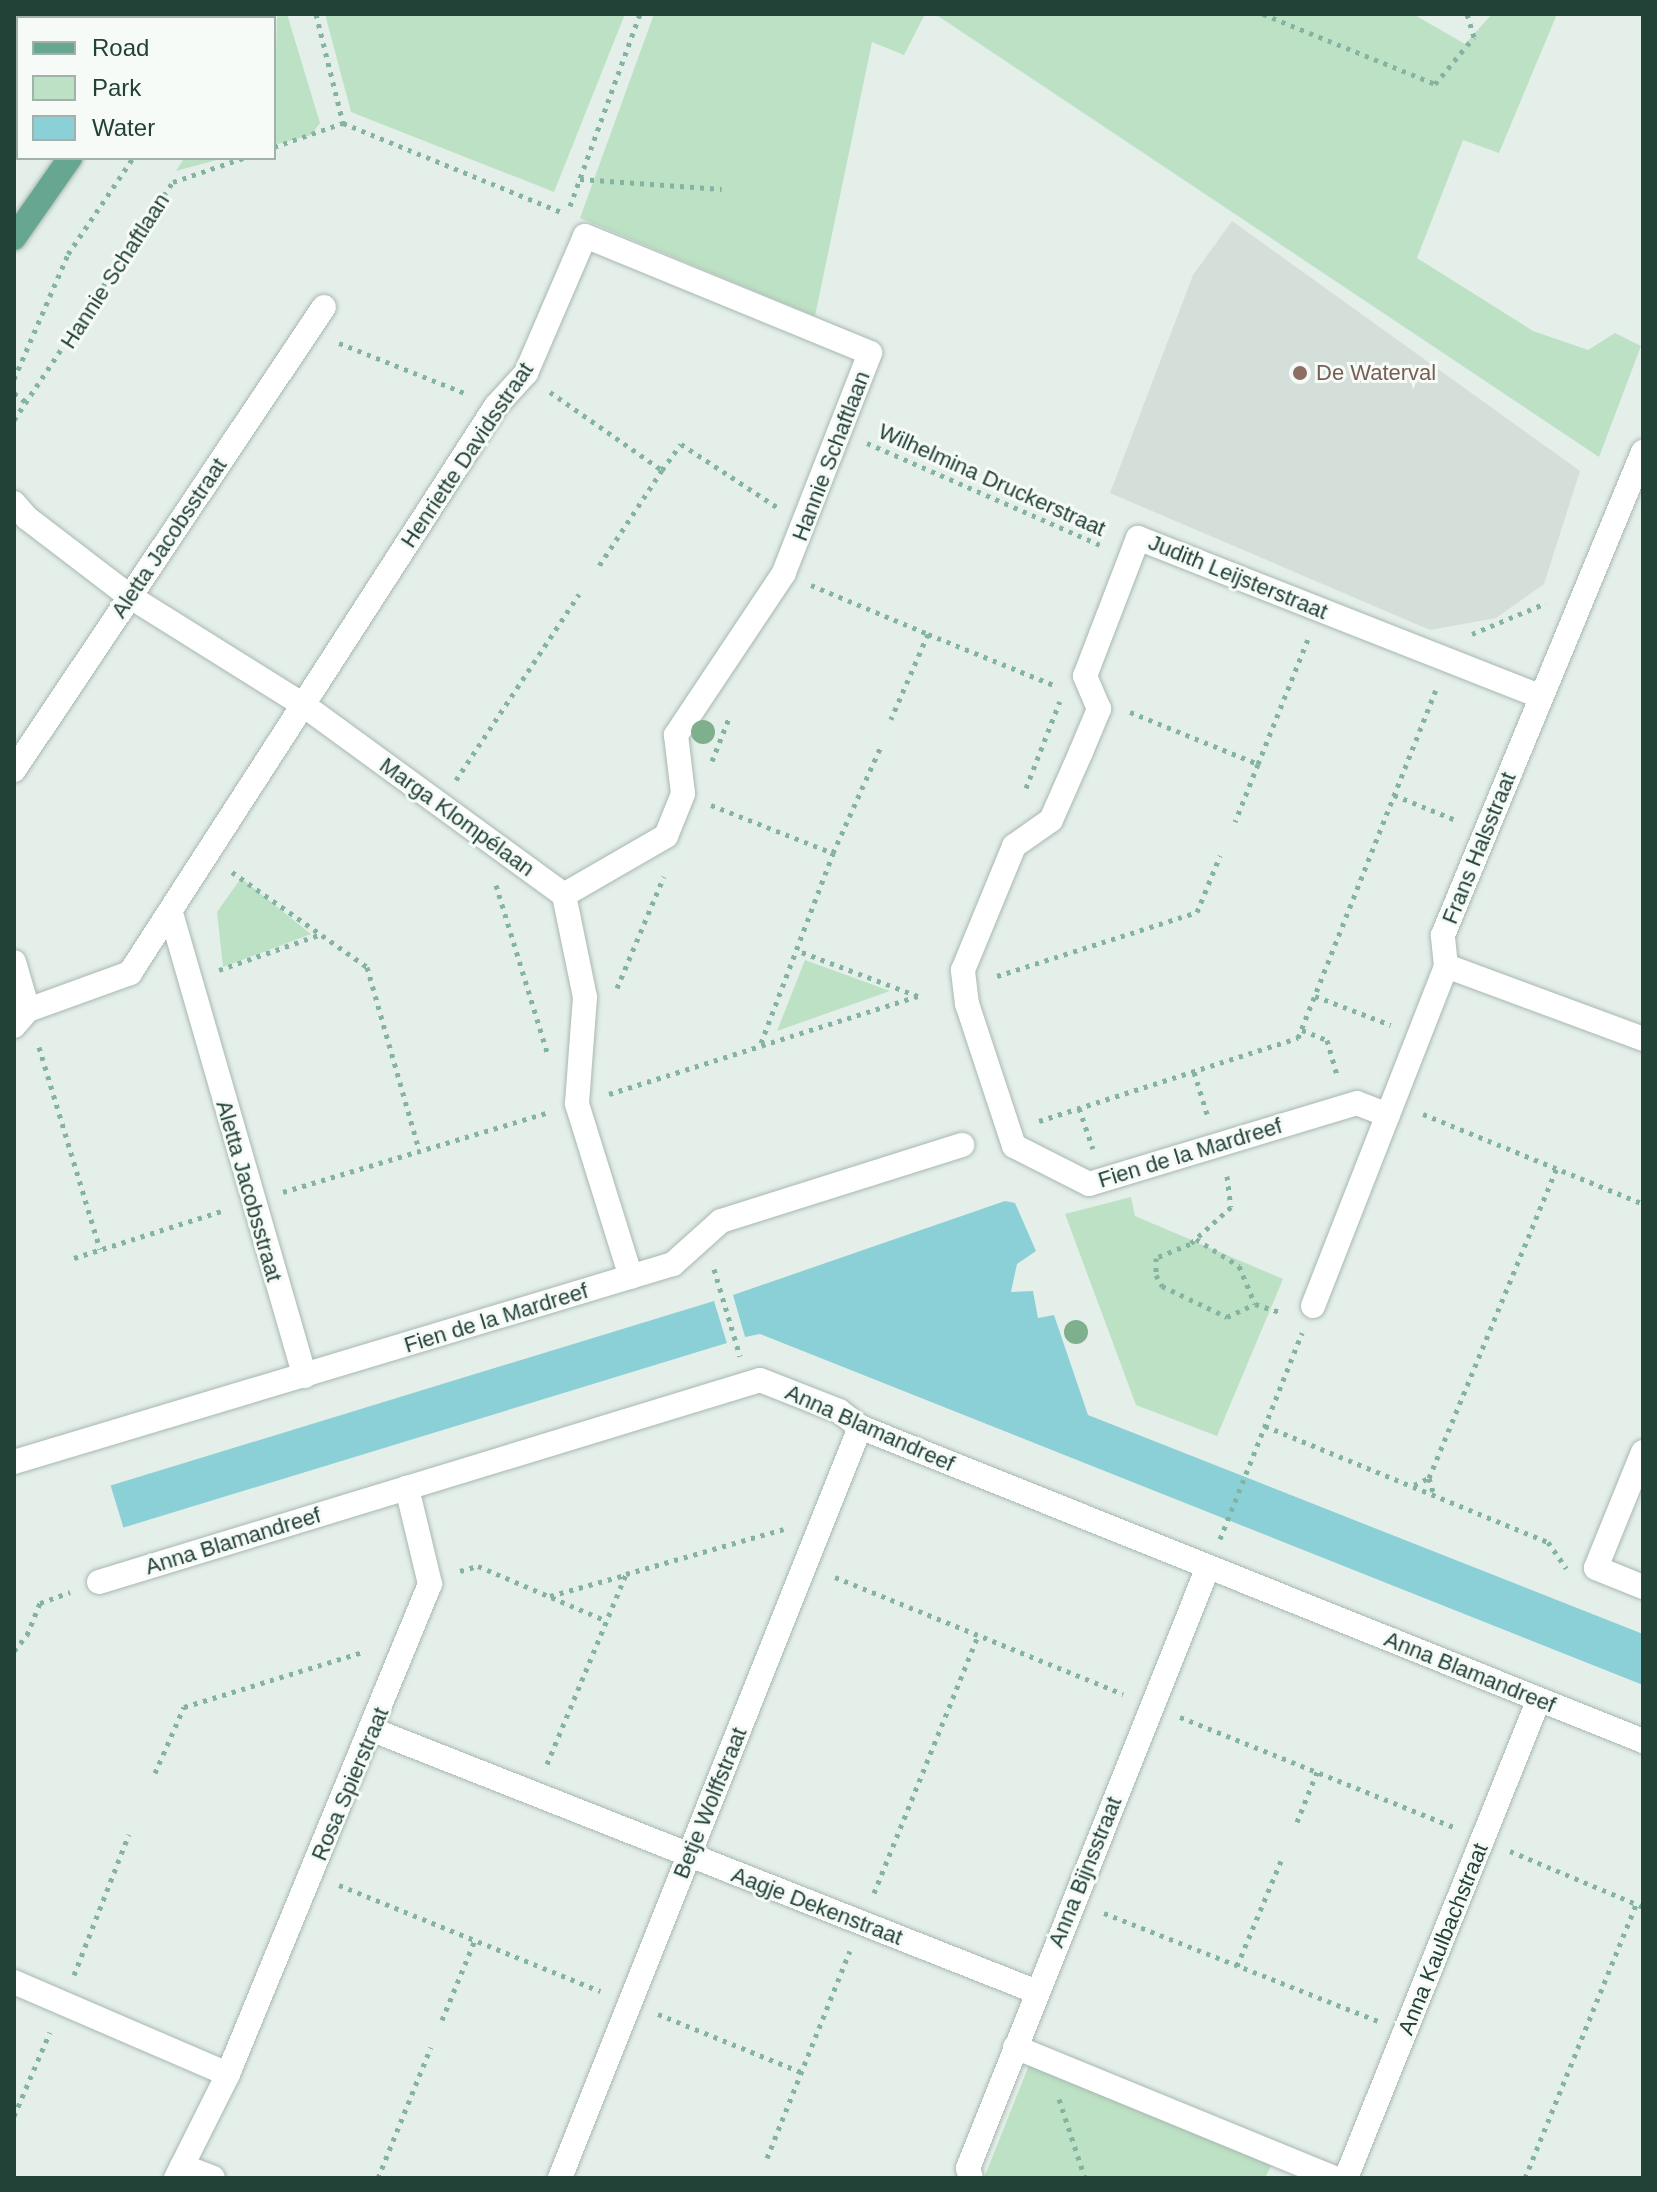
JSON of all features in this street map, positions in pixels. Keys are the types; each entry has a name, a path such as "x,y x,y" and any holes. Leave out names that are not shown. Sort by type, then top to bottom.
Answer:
{"main road":[{"path":"14,238 69,160"}],"street":[{"name":"Henriette Davidsstraat","path":"305,706 496,406 526,373 585,236"},
{"name":"Hannie Schaftlaan","path":"585,236 870,353 806,526 784,573 676,735 683,794 666,836"},
{"name":"Aletta Jacobsstraat","path":"14,770 324,307"},
{"name":"Frans Halsstraat","path":"1310,1314 1446,966 1443,935 1643,452"},
{"name":"Marga Klompélaan","path":"18,512 129,596 305,706 564,895"},
{"name":"Judith Leijsterstraat","path":"963,987 963,970 1014,846 1051,820 1099,709 1085,676 1138,538 1541,697"},
{"path":"14,962 21,1018 130,973 305,706"},
{"path":"631,1277 577,1104 585,997 564,895 666,836"},
{"name":"Aletta Jacobsstraat","path":"171,913 305,1376"},
{"path":"1446,966 1643,1039"},
{"path":"963,987 1008,1130"},
{"name":"Fien de la Mardreef","path":"1008,1130 1014,1146 1089,1184 1357,1103 1390,1108"},
{"name":"Fien de la Mardreef","path":"15,1464 673,1264 721,1221 962,1145"},
{"name":"Anna Blamandreef","path":"99,1582 760,1380 839,1411 860,1427 1643,1741"},
{"name":"Betje Wolffstraat","path":"560,2178 860,1427"},
{"path":"1643,1452 1596,1568 1643,1587"},
{"path":"407,1488 429,1578"},
{"name":"Anna Bijnsstraat","path":"971,2178 968,2168 1208,1567"},
{"name":"Rosa Spierstraat","path":"179,2172 228,2074 373,1730 429,1578"},
{"name":"Anna Kaulbachstraat","path":"1346,2178 1539,1699"},
{"name":"Aagje Dekenstraat","path":"373,1730 1037,1992"},
{"path":"14,1982 228,2074"},
{"path":"1015,2047 1335,2178"},
{"path":"179,2172 213,2178"}],"path":[{"path":"316,14 343,123"},
{"path":"567,214 640,14"},
{"path":"1263,14 1435,84 1474,37 1467,14"},
{"path":"276,146 343,123 567,214 585,236"},
{"path":"14,379 68,254 132,160"},
{"name":"Hannie Schaftlaan","path":"14,420 173,182 237,160"},
{"path":"580,179 722,189"},
{"path":"308,330 496,406"},
{"path":"14,393 26,402"},
{"path":"580,416 662,470"},
{"name":"Wilhelmina Druckerstraat","path":"840,432 1131,557"},
{"path":"597,569 681,444 806,526"},
{"path":"784,573 928,634 891,719"},
{"path":"440,804 579,594"},
{"path":"1008,1130 1298,1038 1457,641 1540,601 1575,614"},
{"path":"1258,764 1319,610"},
{"path":"761,1043 833,853 881,746"},
{"path":"683,794 833,853"},
{"path":"1394,795 1486,832"},
{"path":"481,834 545,1053 580,1075"},
{"path":"585,997 620,987 668,867 666,836"},
{"path":"207,855 367,967 419,1150"},
{"path":"918,996 963,987 1197,912 1220,856"},
{"path":"189,981 320,934"},
{"path":"1315,996 1419,1036"},
{"path":"21,1018 100,1249"},
{"path":"1302,1030 1327,1040 1347,1106"},
{"path":"1079,1108 1103,1180"},
{"path":"1390,1108 1557,1168 1643,1204"},
{"path":"1434,1495 1429,1478 1557,1168"},
{"path":"1222,1534 1310,1314 1255,1304 1227,1317 1162,1286 1156,1258 1196,1239 1231,1207 1231,1190"},
{"path":"1196,1239 1239,1266 1255,1304"},
{"path":"717,1279 743,1366"},
{"path":"1265,1426 1548,1542 1560,1566 1582,1576 1596,1568"},
{"path":"1413,1486 1429,1478"},
{"path":"549,1596 796,1526 817,1535"},
{"path":"805,1565 1643,1907"},
{"path":"429,1578 478,1566 607,1621"},
{"path":"535,1795 626,1574"},
{"path":"14,1651 27,1635 40,1603 99,1582"},
{"path":"155,1773 184,1707 409,1638"},
{"path":"1297,1822 1317,1772"},
{"path":"1237,1966 1281,1861"},
{"path":"312,1874 801,2072"},
{"path":"1074,1901 1405,2032"},
{"path":"1525,2178 1636,1904"},
{"path":"442,2020 475,1940"},
{"path":"378,2178 431,2047"},
{"path":"1046,2060 1085,2178"}],"shaded area":[{"name":"De Waterval","path":"1232,221 1580,471 1544,584 1496,618 1430,630 1110,493 1193,275"}],"green space":[{"path":"277,14 287,14 320,123 311,135 276,144"},
{"path":"325,14 625,14 554,192 351,112"},
{"path":"654,14 925,14 904,55 872,42 815,316 580,218"},
{"path":"935,14 1413,14 1465,44 1492,14 1557,14 1499,153 1463,140 1417,258 1533,331 1588,350 1615,333 1641,346 1599,457"},
{"path":"183,160 217,160 176,171"},
{"path":"241,878 311,934 223,967 217,912"},
{"path":"805,960 890,991 777,1031"},
{"path":"1131,1197 1135,1216 1283,1279 1217,1436 1136,1405 1065,1214"},
{"path":"1031,2060 1275,2158 1265,2178 984,2178"}],"water":[{"path":"16,14 68,14 16,16 14,92"},
{"path":"1005,1201 1015,1203 1036,1251 1017,1264 1011,1292 1033,1291 1038,1318 1054,1315 1088,1415 1643,1634 1643,1685 760,1334 745,1337 733,1295"},
{"path":"714,1301 727,1343 123,1528 111,1485"}],"place":[{"name":"De Waterval","path":"1300,373"}]}
